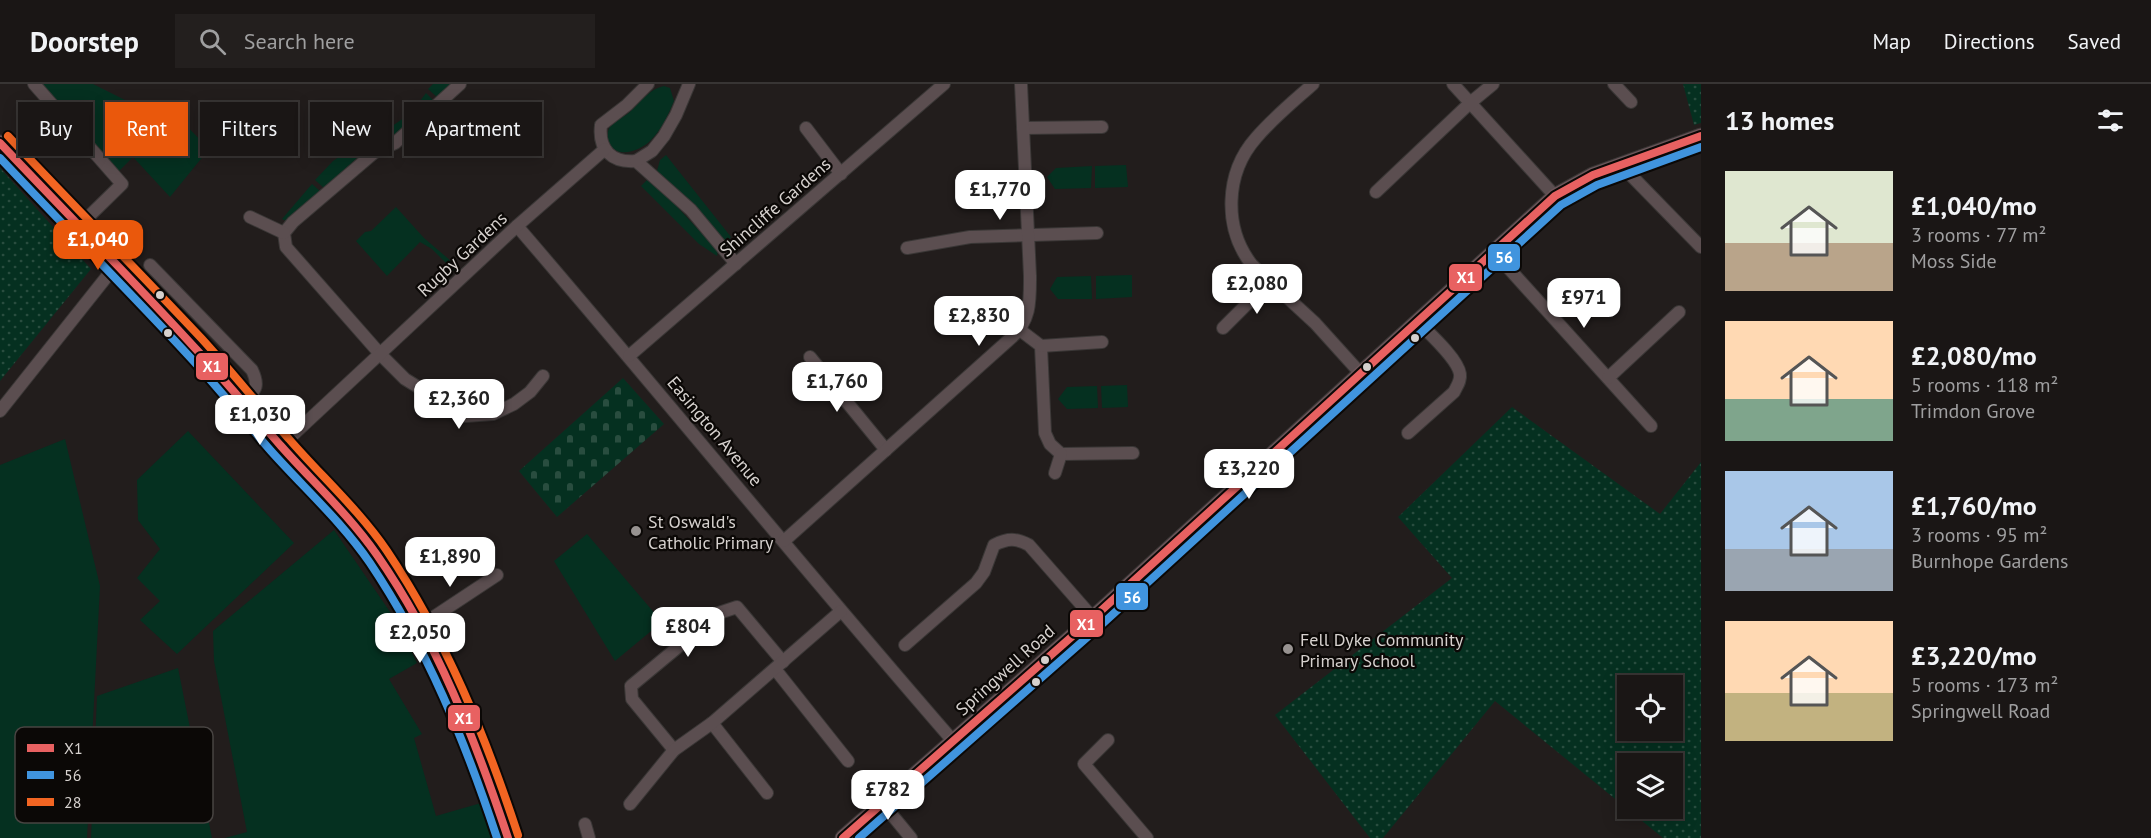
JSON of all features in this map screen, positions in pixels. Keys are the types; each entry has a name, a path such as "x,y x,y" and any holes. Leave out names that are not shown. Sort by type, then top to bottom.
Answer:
{"main road":[{"name":"Springwell Road","path":"843,838 1093,618 1560,193 1586,178 1620,164 1701,136"},
{"path":"0,142 78,227 214,368 281,446 339,508 376,554 420,626 467,726 497,802 508,838"}],"street":[{"path":"34,84 122,184 78,227"},
{"path":"392,144 460,84"},
{"path":"648,84 601,126 600,136 605,149 611,156 636,161 691,210 736,264"},
{"name":"Shincliffe Gardens","path":"629,356 944,84"},
{"path":"784,541 1020,330 1025,322 1030,304 1021,84"},
{"path":"1313,84 1255,139 1245,154 1233,184 1231,211 1238,242 1251,265 1316,323 1362,375"},
{"path":"1453,84 1560,193"},
{"path":"1376,192 1493,84"},
{"path":"1614,84 1631,102"},
{"path":"636,161 652,151 663,136 676,115 684,85"},
{"path":"1023,128 1102,127"},
{"path":"806,128 842,174"},
{"name":"Rugby Gardens","path":"281,446 517,226 605,149"},
{"path":"370,156 293,222 284,233 286,247 405,379 465,416 493,414 514,404 530,392 543,376"},
{"path":"1620,164 1701,247"},
{"path":"250,217 284,233"},
{"name":"Easington Avenue","path":"517,226 954,742"},
{"path":"907,248 970,237 1097,233"},
{"path":"1494,252 1651,426"},
{"path":"0,411 116,265"},
{"path":"150,265 252,370 257,380 256,389 244,403"},
{"path":"1223,328 1269,282"},
{"path":"1608,378 1679,312"},
{"path":"1408,433 1454,392 1460,375 1450,357 1419,323"},
{"path":"1020,330 1041,346 1102,342"},
{"path":"1041,346 1045,433 1050,444 1061,454 1133,453"},
{"path":"810,357 886,450"},
{"path":"1055,473 1061,454"},
{"path":"905,645 976,583 984,572 994,545 1005,539 1018,539 1029,545 1093,618"},
{"path":"420,626 497,575"},
{"path":"674,750 632,699 631,686 719,613 737,607 848,761"},
{"path":"630,804 674,750 712,723 841,611"},
{"path":"712,723 767,793"},
{"path":"1108,740 1084,764 1147,838"},
{"path":"883,804 911,838"},
{"path":"585,824 589,838"}],"green space":[{"path":"41,84 93,84 129,102 105,102 105,155 93,142 93,102 57,102"},
{"path":"433,84 454,84 438,98 428,89"},
{"path":"1683,84 1701,84 1701,123 1694,125"},
{"path":"664,86 670,88 674,101 655,136 648,143 633,151 621,152 614,149 608,139 610,127 650,92"},
{"path":"426,93 434,101 433,102 419,102"},
{"path":"404,118 404,128 392,136 392,126"},
{"path":"188,127 200,140 200,156 203,156 170,197 133,157 119,171 106,156 188,156"},
{"path":"666,155 731,237 726,244 693,203 657,171 660,160"},
{"path":"340,156 358,156 324,188 315,180"},
{"path":"1126,165 1128,187 1095,188 1095,166"},
{"path":"1092,166 1091,188 1055,189 1047,177 1056,168"},
{"path":"0,168 91,269 0,381"},
{"path":"647,180 669,198 718,251 717,256 699,244 641,186"},
{"path":"312,184 320,191 286,221 282,219"},
{"path":"396,207 424,238 458,267 454,271 432,249 420,242 387,276 356,241 365,232 371,231"},
{"path":"1132,275 1132,297 1096,299 1096,276"},
{"path":"1091,276 1092,299 1058,299 1050,289 1057,277"},
{"path":"623,378 664,424 557,517 519,471"},
{"path":"1127,385 1128,407 1102,408 1101,386"},
{"path":"1097,386 1098,408 1067,409 1058,399 1067,387"},
{"path":"1512,407 1660,514 1701,462 1701,838 1663,838 1640,819 1683,819 1683,753 1617,753 1617,800 1495,701 1383,838 1370,838 1275,715 1452,578 1398,517"},
{"path":"188,431 294,543 177,654 140,620 160,601 137,578 160,549 138,520 137,480"},
{"path":"65,439 100,586 93,727 15,727 15,823 88,823 87,838 0,838 0,465"},
{"path":"334,530 399,625 417,663 389,679 422,734 414,738 436,816 488,801 499,838 225,838 247,832 214,661 213,631"},
{"path":"587,534 662,622 615,661 554,561"},
{"path":"178,668 190,727 96,727 97,696"},
{"path":"92,823 209,823 212,838 91,838"}],"transit line":[{"name":"28","path":"8,136 202,339 301,453 352,507 387,551 428,618 446,653 478,724 518,835"},
{"name":"X1","path":"843,838 1093,618 1555,196 1593,175 1701,136"},
{"name":"X1","path":"0,143 205,359 281,446 343,512 377,555 418,622 453,692 508,838"},
{"name":"56","path":"859,838 1100,626 1561,205 1597,185 1701,147"},
{"name":"56","path":"0,158 188,355 271,451 335,519 370,563 391,595 443,696 472,766 497,838"}],"place":[{"name":"St Oswald's Catholic Primary","path":"636,531"},
{"name":"Fell Dyke Community Primary School","path":"1288,649"}]}
